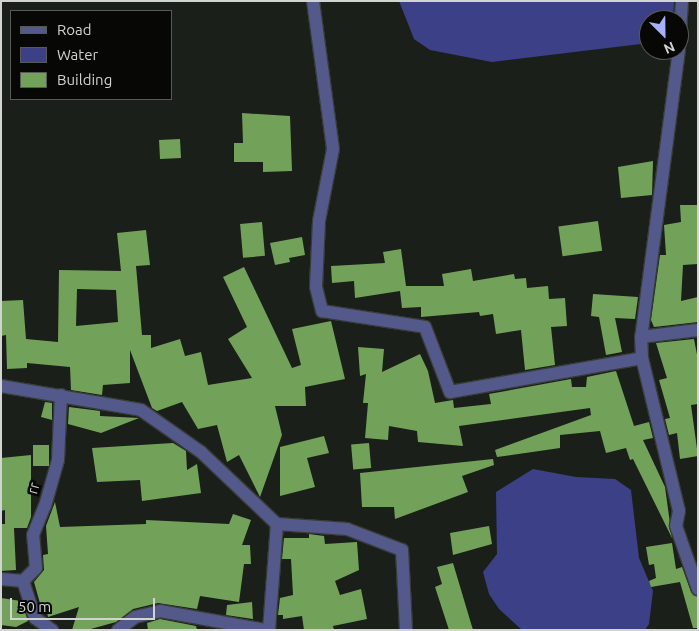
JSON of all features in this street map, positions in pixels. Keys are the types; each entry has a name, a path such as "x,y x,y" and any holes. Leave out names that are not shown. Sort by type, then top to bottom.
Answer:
{"street":[{"path":"313,1 333,149 319,221 316,287 322,311 425,327 450,392 642,358"},
{"path":"678,60 642,337 642,358 679,511 676,526 698,589"},
{"path":"642,337 698,330"},
{"path":"1,386 141,410 202,452 277,524 347,530 402,550 406,630"},
{"name":"rr","path":"23,581 36,568 32,535 45,506 58,460 61,395"},
{"path":"118,630 135,617 160,611 268,630 277,524"},
{"path":"1,579 23,581 35,618 52,630"}],"water":[{"path":"399,1 674,1 674,10 639,10 639,44 492,62 430,50 414,39"},
{"path":"533,469 576,477 615,479 631,490 639,558 653,591 649,624 645,630 522,630 499,609 489,594 483,572 497,554 496,492"}],"building":[{"path":"242,113 290,116 292,171 263,172 263,162 234,162 234,143 243,143"},
{"path":"180,139 181,158 160,159 159,140"},
{"path":"653,161 652,195 621,198 618,167"},
{"path":"680,205 698,205 698,264 683,265 681,301 698,297 698,322 654,327 651,320 660,255 666,255 664,225 681,222"},
{"path":"598,221 602,251 563,256 558,227"},
{"path":"262,222 265,256 243,258 240,224"},
{"path":"146,230 150,265 136,266 142,335 151,335 151,348 180,339 185,356 201,352 208,385 252,378 228,339 247,327 223,277 244,267 292,368 301,365 292,329 331,321 345,379 305,387 306,406 275,406 282,435 260,497 239,455 227,462 217,425 198,429 182,402 157,411 152,408 130,350 130,383 103,385 102,395 71,390 70,367 27,363 27,368 7,369 6,335 1,336 1,301 23,300 26,339 58,342 59,270 121,271 117,233","holes":["77,289 116,290 118,322 76,326"]},
{"path":"302,237 305,255 289,258 290,262 275,265 270,243"},
{"path":"401,249 406,286 444,286 442,274 471,269 473,281 514,274 515,279 526,278 527,288 548,286 549,299 565,298 567,326 551,327 555,365 525,370 521,330 496,334 493,314 480,316 479,312 421,317 421,307 402,308 400,291 355,298 354,281 332,283 331,266 385,263 383,252"},
{"path":"593,294 638,297 635,319 615,318 622,352 606,355 599,317 591,316"},
{"path":"694,339 698,360 698,404 691,405 698,456 680,459 677,433 669,435 665,419 670,418 659,380 667,378 656,343"},
{"path":"358,347 384,349 382,372 420,354 428,371 435,403 453,400 454,408 491,404 489,394 571,379 572,387 586,387 587,377 616,371 634,426 649,422 653,438 643,440 665,487 672,538 633,459 630,460 626,448 606,453 600,431 560,435 560,448 497,457 495,450 591,415 590,408 459,426 463,446 418,442 417,431 389,426 388,440 365,438 368,403 363,403 366,374 360,376"},
{"path":"45,402 52,403 52,420 41,417"},
{"path":"69,407 100,411 100,416 139,418 101,433 68,424"},
{"path":"324,436 329,453 307,458 315,487 280,496 280,447"},
{"path":"173,443 186,451 187,470 197,464 201,493 142,501 140,480 97,482 92,448"},
{"path":"369,443 371,468 353,469 351,445"},
{"path":"33,445 49,445 49,466 33,466"},
{"path":"31,455 31,517 27,528 14,528 16,570 1,571 1,524 5,524 5,510 1,511 1,458"},
{"path":"493,459 494,465 462,476 468,492 395,519 394,507 362,507 360,473"},
{"path":"55,502 60,527 146,524 146,520 229,524 233,514 251,520 242,545 250,545 251,564 244,564 239,602 200,596 197,609 158,603 133,609 116,622 87,630 72,630 79,607 48,617 47,612 43,614 34,582 44,570 43,555 48,554 46,526"},
{"path":"489,526 492,544 453,555 450,533"},
{"path":"309,534 324,536 325,544 357,542 359,570 335,581 340,595 361,589 367,619 333,626 334,630 304,630 302,616 283,619 283,615 278,615 280,598 293,595 291,559 282,559 284,538 309,538"},
{"path":"672,543 676,569 682,567 691,592 698,597 698,628 693,628 680,582 651,587 649,581 656,578 654,564 649,565 646,547"},
{"path":"453,563 473,630 449,630 435,587 442,584 437,567"},
{"path":"1,598 21,601 28,621 16,627 1,625"},
{"path":"252,602 253,619 226,615 227,605"},
{"path":"160,619 196,626 197,630 148,630 147,623"}]}
